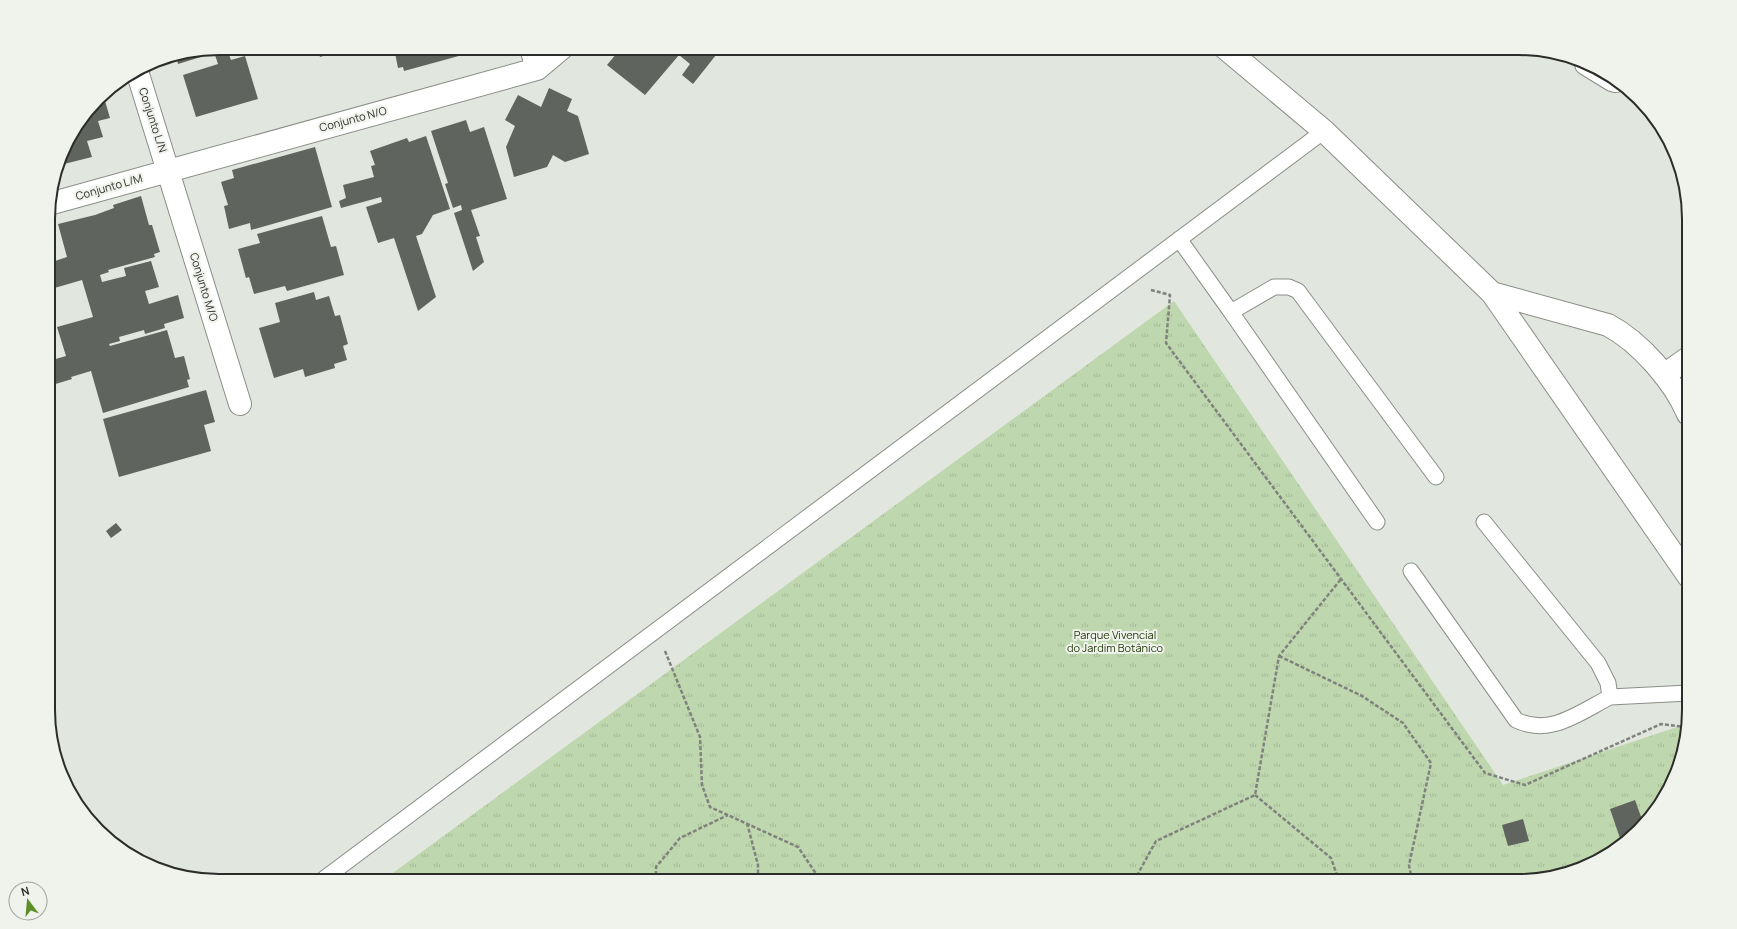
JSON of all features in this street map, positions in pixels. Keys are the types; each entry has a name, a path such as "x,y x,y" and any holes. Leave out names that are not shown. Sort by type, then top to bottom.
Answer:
{"street":[{"path":"533,55 537,69 554,55"},
{"path":"1233,55 1324,131 1492,293 1682,567"},
{"name":"Conjunto N/O","path":"169,170 537,69"},
{"name":"Conjunto L/N","path":"139,76 169,170"},
{"name":"Conjunto L/M","path":"56,202 169,170"},
{"name":"Conjunto M/O","path":"169,170 240,404"},
{"path":"1492,293 1608,325 1624,333 1642,349 1664,375 1682,404"},
{"path":"1664,375 1682,362"}],"lane":[{"path":"330,874 1324,131"},
{"path":"1179,239 1377,522"},
{"path":"1231,312 1274,287 1288,286 1298,291 1436,477"},
{"path":"1484,522 1598,663 1608,683 1610,697"},
{"path":"1411,571 1516,720 1527,726 1555,725 1610,697 1682,693"}],"path":[{"path":"1146,294 1152,289 1170,295 1166,343 1485,774 1525,785 1661,724 1681,727"},
{"path":"1255,795 1279,656 1341,579"},
{"path":"659,655 672,646"},
{"path":"665,651 700,737 702,785 710,806 798,847 816,874"},
{"path":"1279,656 1362,696 1403,723 1431,763 1409,865 1411,874"},
{"path":"1255,795 1331,858 1337,874"},
{"path":"1138,874 1156,841 1255,795"},
{"path":"656,874 656,867 680,838 728,815"},
{"path":"747,823 758,864 758,874"}],"green space":[{"name":"Parque Vivencial do Jardim Botânico","path":"1174,301 1503,785 1682,725 1679,742 1670,773 1648,810 1634,826 1618,840 1581,862 1540,873 392,874"}],"building":[{"path":"207,55 178,64 177,61"},
{"path":"215,55 229,55 231,60 245,56 258,99 196,117 183,75 218,64"},
{"path":"395,55 462,55 404,71 403,67 398,68"},
{"path":"615,55 679,55 645,95 607,65"},
{"path":"679,55 716,55 693,84 682,75 690,64"},
{"path":"549,88 572,99 567,111 578,116 589,154 565,162 553,155 547,167 514,177 506,147 515,126 505,120 518,95 541,107"},
{"path":"105,101 110,118 98,121 103,137 87,141 92,157 65,164 77,137 89,119"},
{"path":"466,120 470,132 484,127 507,199 471,210 480,236 476,237 484,262 473,271 454,213 462,210 461,205 453,208 445,184 448,183 431,131"},
{"path":"426,136 450,209 433,215 422,234 416,236 436,297 418,311 394,238 378,243 366,207 382,202 381,197 341,208 339,201 346,198 343,185 374,177 371,166 375,165 370,151 407,138 409,142"},
{"path":"315,147 332,207 251,230 250,223 229,229 224,206 228,205 221,182 234,178 232,170"},
{"path":"141,196 149,225 152,225 160,252 154,254 155,257 108,270 109,272 100,275 102,282 126,276 124,268 151,261 159,287 145,291 149,304 178,295 184,318 164,324 165,328 145,334 144,330 119,337 120,341 109,344 110,346 167,330 175,358 184,356 190,379 187,380 189,387 103,413 91,371 71,377 72,379 55,384 55,359 66,356 57,327 93,317 82,280 55,288 55,261 67,257 58,224 95,215 114,208 113,205"},
{"path":"322,216 331,247 336,246 344,275 287,291 285,286 254,294 249,277 246,278 238,249 260,243 257,234"},
{"path":"314,292 316,300 329,296 335,316 340,315 348,344 343,346 347,360 334,364 335,368 305,377 303,369 274,378 259,328 280,322 275,303"},
{"path":"206,390 215,422 204,425 211,451 119,477 103,419"},
{"path":"116,523 122,530 111,538 106,531"},
{"path":"1635,800 1641,818 1620,838 1610,809"},
{"path":"1523,819 1529,841 1508,846 1502,825"}]}
